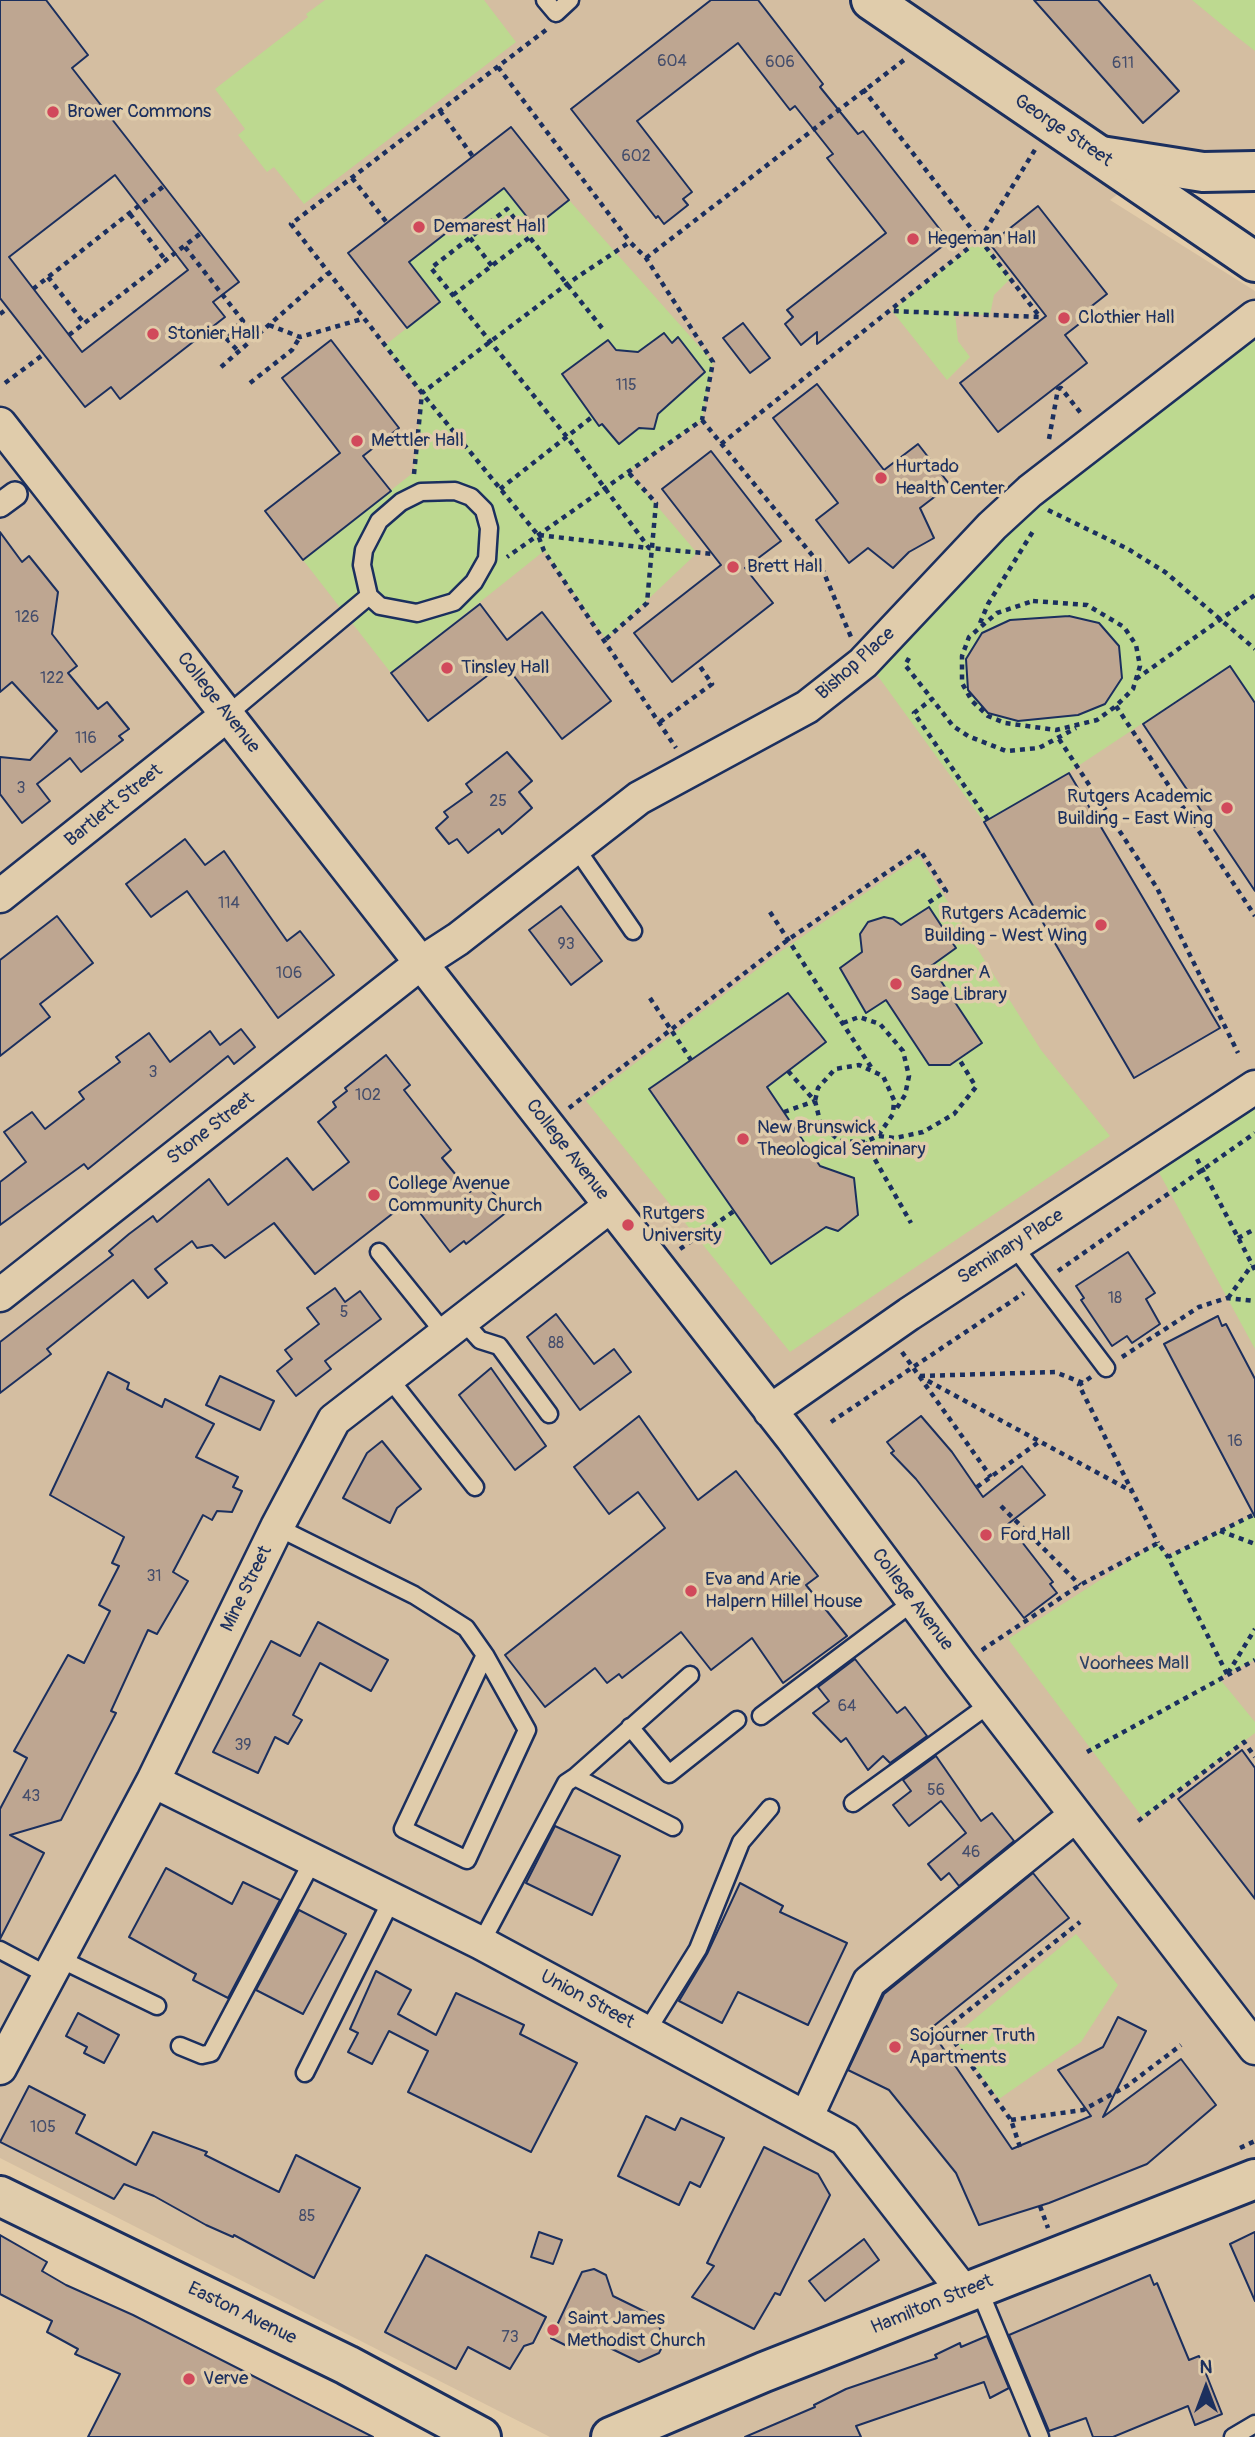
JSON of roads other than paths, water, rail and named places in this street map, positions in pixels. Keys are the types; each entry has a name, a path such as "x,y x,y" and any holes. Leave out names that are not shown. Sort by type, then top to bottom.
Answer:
{"main road":[{"name":"George Street","path":"871,0 1255,262"},
{"path":"1101,156 1191,171 1255,170"},
{"name":"Hamilton Street","path":"611,2437 971,2289 1255,2179"},
{"name":"Easton Avenue","path":"0,2196 346,2365 481,2437"}],"street":[{"name":"Bishop Place","path":"421,963 639,798 807,707 863,663 1000,518 1255,317"},
{"name":"College Avenue","path":"0,424 770,1410 960,1664 1255,2048"},
{"name":"Bartlett Street","path":"0,896 227,715"},
{"name":"Stone Street","path":"0,1295 421,963"},
{"name":"Seminary Place","path":"770,1410 1013,1245 1255,1087"},
{"name":"Mine Street","path":"0,2068 153,1781 277,1527 334,1420 610,1206"},
{"name":"Union Street","path":"153,1781 481,1942 807,2116 845,2139 971,2289"},
{"path":"807,2116 869,1982 1076,1815"}],"lane":[{"path":"545,0 556,13 570,0"},
{"path":"439,490 455,491 471,497 484,510 489,528 487,559 474,582 454,602 435,610 416,613 380,606 369,596 362,565 370,534 389,511 412,496 439,490"},
{"path":"227,715 369,596"},
{"path":"576,848 633,931"},
{"path":"1013,1245 1106,1367"},
{"path":"379,1252 454,1327 499,1346 549,1414"},
{"path":"389,1378 475,1487"},
{"path":"277,1527 414,1595 466,1628 485,1655 527,1730 467,1860 403,1829 485,1655"},
{"path":"761,1716 913,1602"},
{"path":"481,1942 566,1783 690,1675"},
{"path":"853,1803 990,1703"},
{"path":"630,1727 669,1774 737,1720"},
{"path":"576,1777 673,1827"},
{"path":"648,2031 698,1949 741,1842 770,1808"},
{"path":"180,2046 202,2055 211,2053 313,1860"},
{"path":"305,2073 392,1899"},
{"path":"0,1951 54,1967 158,2006"},
{"path":"971,2289 1040,2437"},
{"path":"1233,2437 1255,2424"}],"place":[{"name":"Brower Commons","path":"53,112"},
{"name":"Demarest Hall","path":"419,227"},
{"name":"Hegeman Hall","path":"913,239"},
{"name":"Clothier Hall","path":"1064,318"},
{"name":"Stonier Hall","path":"153,334"},
{"name":"Mettler Hall","path":"357,441"},
{"name":"Hurtado Health Center","path":"881,478"},
{"name":"Brett Hall","path":"733,567"},
{"name":"Tinsley Hall","path":"447,668"},
{"name":"Rutgers Academic Building - East Wing","path":"1227,808"},
{"name":"Rutgers Academic Building - West Wing","path":"1101,925"},
{"name":"Gardner A Sage Library","path":"896,984"},
{"name":"New Brunswick Theological Seminary","path":"743,1139"},
{"name":"College Avenue Community Church","path":"374,1195"},
{"name":"Rutgers University","path":"628,1225"},
{"name":"Ford Hall","path":"986,1535"},
{"name":"Eva and Arie Halpern Hillel House","path":"691,1591"},
{"name":"Sojourner Truth Apartments","path":"895,2047"},
{"name":"Saint James Methodist Church","path":"553,2330"},
{"name":"Verve","path":"189,2379"}],"park label":[{"name":"Voorhees Mall","path":"1134,1664"}]}
